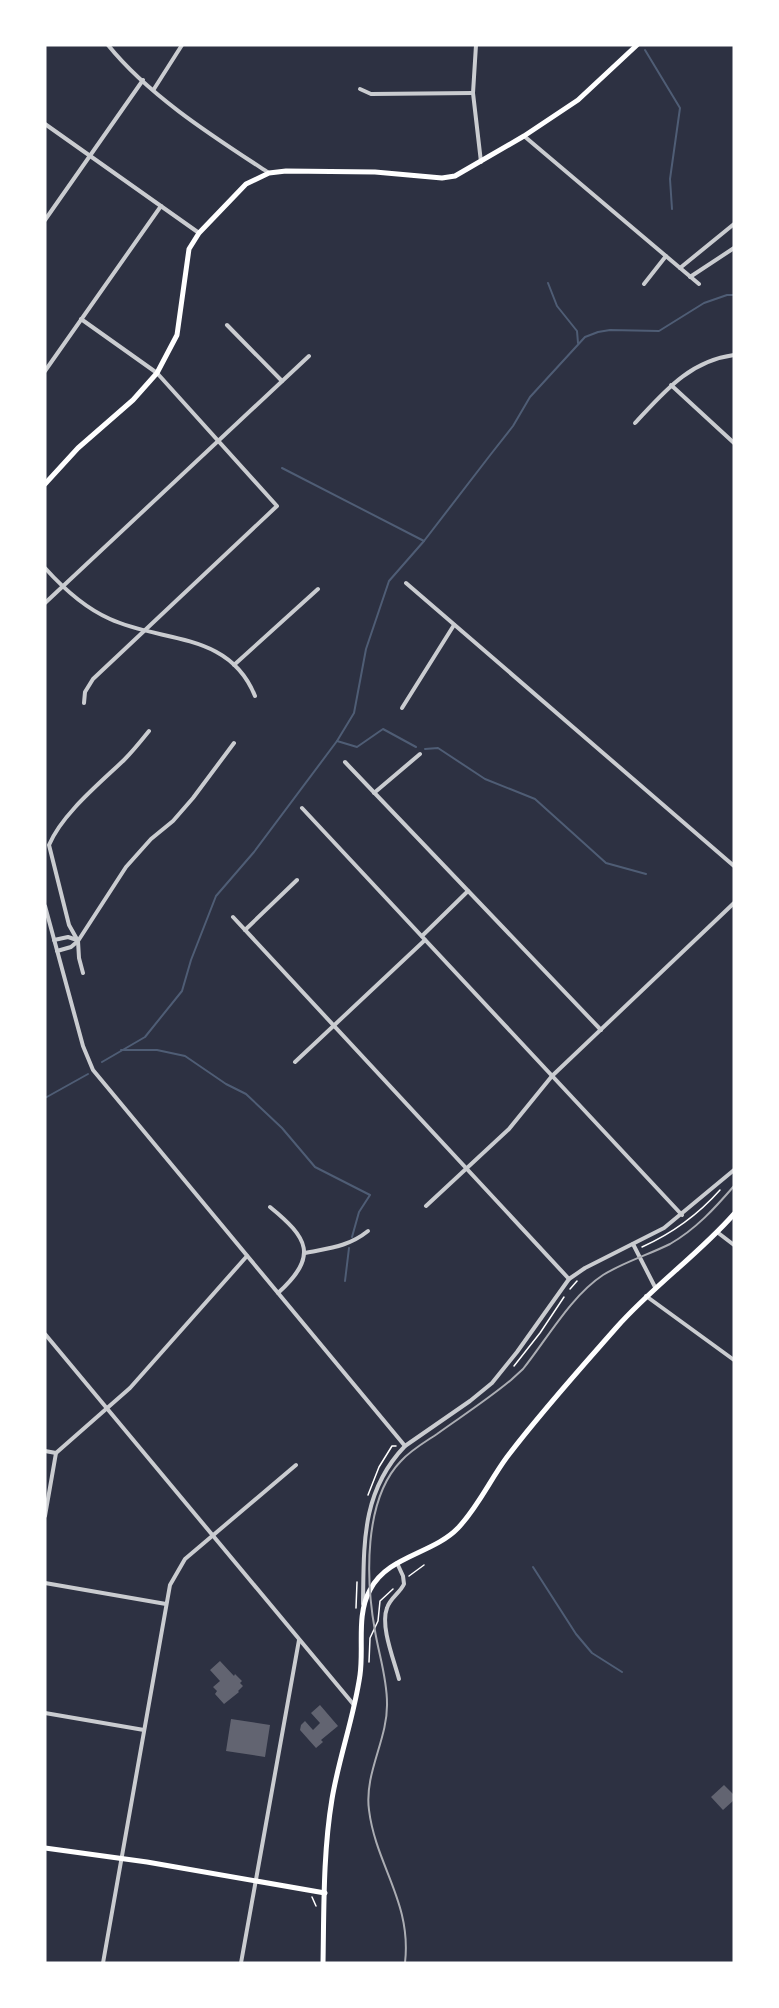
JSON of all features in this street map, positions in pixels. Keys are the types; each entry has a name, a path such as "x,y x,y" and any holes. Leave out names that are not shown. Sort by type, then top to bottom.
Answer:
{"main road":[{"path":"45,484 78,448 134,400 157,373 177,336 186,257 199,233 237,191 254,178 269,173 344,170 442,178 465,172 578,100 637,45"},
{"path":"323,1963 327,1839 332,1800 362,1664 360,1608 370,1589 385,1571 435,1545 457,1528 527,1432 646,1296 734,1214"},
{"path":"45,1848 147,1862 325,1893"}],"street":[{"path":"108,45 143,80 208,132 269,173"},
{"path":"154,89 182,45"},
{"path":"476,45 473,93 481,162"},
{"path":"45,219 143,80"},
{"path":"360,89 371,94 473,93"},
{"path":"45,124 199,233"},
{"path":"524,136 699,284"},
{"path":"45,371 161,206"},
{"path":"680,268 734,224"},
{"path":"690,276 734,248"},
{"path":"644,284 666,256"},
{"path":"81,319 157,373 277,506 93,679 85,692 84,703"},
{"path":"227,325 282,381"},
{"path":"634,423 687,372 699,365 734,355"},
{"path":"45,603 309,356"},
{"path":"671,385 734,443"},
{"path":"45,567 63,586 99,614 144,631 204,645 234,665 255,696"},
{"path":"406,583 734,866"},
{"path":"234,665 318,589"},
{"path":"402,708 454,625"},
{"path":"83,973 78,940 69,925 49,845 76,808 149,731"},
{"path":"57,951 71,947 78,940 106,894 126,867 151,839 173,821 194,798 234,743"},
{"path":"374,793 420,754"},
{"path":"345,762 601,1030"},
{"path":"302,808 682,1215"},
{"path":"245,930 297,880"},
{"path":"295,1062 424,938 468,891"},
{"path":"426,1206 509,1129 552,1076 734,903"},
{"path":"45,906 83,1046 93,1070 405,1446"},
{"path":"233,917 569,1279"},
{"path":"54,940 68,937 78,940"},
{"path":"360,1608 365,1538 370,1506 380,1478 405,1446 471,1401 492,1383 569,1279 585,1268 664,1228 734,1170"},
{"path":"270,1207 294,1227 303,1243 305,1253 299,1269 278,1293"},
{"path":"305,1253 347,1245 368,1231"},
{"path":"717,1232 734,1245"},
{"path":"633,1244 656,1287"},
{"path":"45,1516 56,1453 136,1381 247,1256"},
{"path":"646,1296 734,1360"},
{"path":"45,1334 354,1706"},
{"path":"45,1451 56,1453"},
{"path":"103,1963 171,1585 179,1567 296,1465"},
{"path":"397,1563 404,1584 388,1605 385,1616 388,1640 399,1679"},
{"path":"45,1583 166,1604"},
{"path":"241,1963 299,1639"},
{"path":"45,1713 144,1730"}],"path":[{"path":"640,1248 680,1228 709,1203 722,1188"},
{"path":"510,1369 533,1342 568,1291 580,1279"},
{"path":"368,1495 379,1467 392,1446"},
{"path":"409,1575 424,1564"},
{"path":"357,1575 360,1608"},
{"path":"370,1662 370,1638 378,1621 380,1601 399,1583"}],"building":[{"path":"220,1661 242,1681 240,1683 243,1686 224,1704 215,1694 217,1691 213,1687 220,1681 210,1670"},
{"path":"320,1705 338,1726 321,1740 323,1742 316,1748 300,1730 305,1721 313,1730 320,1723 311,1713"},
{"path":"231,1719 270,1725 265,1757 226,1751"},
{"path":"724,1785 734,1795 734,1800 723,1810 711,1797"}],"waterway":[{"path":"645,50 680,108 670,179 672,209"},
{"path":"548,283 557,306 577,331 578,343"},
{"path":"102,1062 145,1037 182,991 191,960 216,896 254,852 337,741 354,713 366,649 389,581 424,541 513,426 530,397 585,337 610,330 659,331 704,303 727,295 734,295"},
{"path":"282,468 424,541"},
{"path":"337,741 357,747 383,729 416,747"},
{"path":"425,749 438,748 485,779 535,799 606,863 646,874"},
{"path":"121,1050 157,1050 185,1056 226,1084 246,1094 282,1128 315,1167 370,1195 359,1212 352,1237"},
{"path":"45,1098 88,1074"},
{"path":"345,1281 349,1248"},
{"path":"533,1567 576,1634 592,1653 622,1672"}],"railway":[{"path":"405,1963 406,1941 403,1921 399,1903 373,1830 368,1796 384,1730 387,1703 386,1685 372,1611 369,1566 370,1542 380,1497 389,1477 405,1457 493,1394 523,1369 570,1306 591,1284 611,1270 662,1248 688,1232 705,1218 734,1186"}]}
